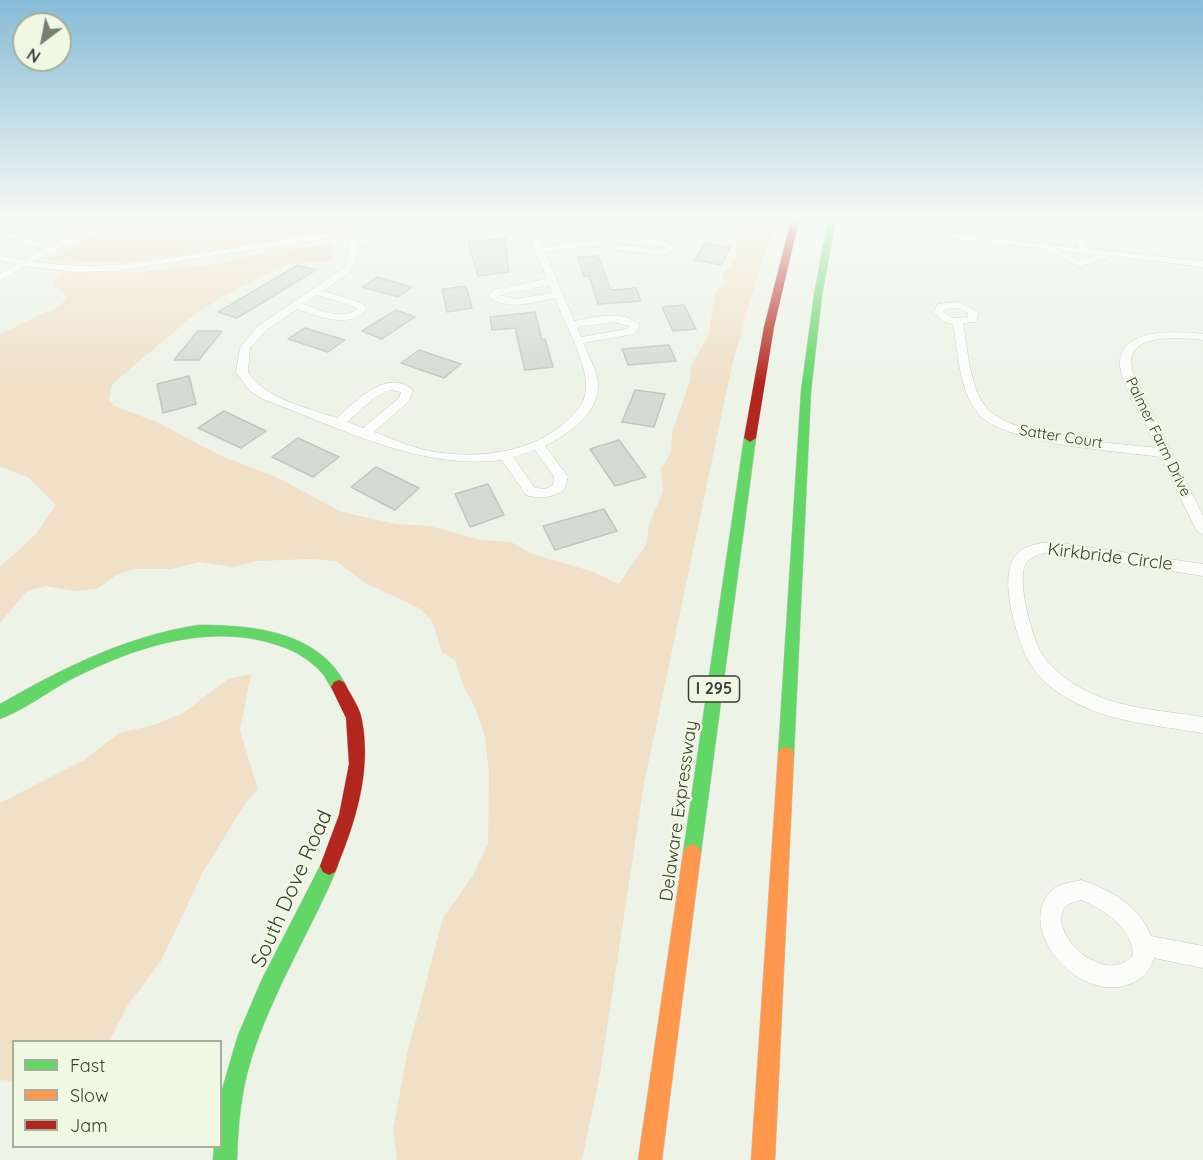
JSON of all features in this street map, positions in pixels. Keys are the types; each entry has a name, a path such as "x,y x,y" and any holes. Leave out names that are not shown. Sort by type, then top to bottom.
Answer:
{"main road":[{"name":"Delaware Expressway","path":"650,1160 741,493 766,337 782,274"},
{"path":"763,1160 806,391 822,274"},
{"name":"South Dove Road","path":"0,712 98,658 133,643 178,631 215,627 240,628 267,634 311,652 340,684 356,725 358,752 351,809 335,854 241,1057 231,1104 225,1160"}],"street":[{"path":"342,274 267,324 249,342 242,356 242,372 253,388 267,398 417,452 442,457 470,458 505,455 538,445 574,422 590,398 591,375 549,274"},
{"path":"552,281 504,288 496,292 494,296 509,302 558,295"},
{"path":"295,305 344,318 358,314 362,309 359,305 317,292"},
{"path":"571,325 618,318 629,320 635,326 630,332 577,341"},
{"name":"Satter Court","path":"958,323 975,397 983,413 996,423 1038,435 1164,453"},
{"name":"Palmer Farm Drive","path":"1203,337 1157,336 1137,342 1126,351 1124,359 1127,373 1164,453 1198,509 1203,530"},
{"path":"339,423 379,390 396,386 407,390 405,399 365,433"},
{"path":"505,455 531,492 543,494 552,492 559,487 561,477 538,445"},
{"name":"Kirkbride Circle","path":"1203,570 1053,547 1029,553 1021,559 1016,571 1028,640 1035,657 1059,683 1079,696 1110,708 1203,725"},
{"path":"1068,891 1094,894 1112,905 1128,920 1141,938 1143,945 1137,970 1132,975 1121,978 1101,977 1087,973 1062,949 1053,932 1053,905 1059,896 1068,891"},
{"path":"1143,945 1203,957"}],"shaded area":[{"path":"60,274 266,274 232,291 193,316 112,384 109,400 114,406 157,422 219,455 276,477 342,512 396,524 429,526 482,540 511,542 532,554 594,572 619,584 647,543 649,524 663,492 661,469 671,452 672,433 690,381 691,366 709,334 715,292 725,283 722,275 758,274 731,370 644,784 600,1074 582,1160 397,1160 393,1130 407,1054 443,918 472,877 488,844 489,773 485,737 455,660 442,652 432,621 419,608 365,583 336,561 311,559 256,561 233,567 200,562 170,569 133,569 116,575 97,589 75,591 46,586 27,591 0,623 0,567 36,534 56,505 29,478 0,466 0,334 61,305 66,298 61,290 52,284"},
{"path":"251,674 240,730 258,790 246,802 203,872 161,961 128,1005 110,1040 12,1040 12,1081 0,1080 0,803 84,760 119,733 154,725 183,713 228,679"}],"building":[{"path":"282,274 309,274 237,318 218,312"},
{"path":"583,274 605,274 611,290 636,288 641,301 598,304 589,276 584,277"},
{"path":"377,277 412,287 398,297 362,287"},
{"path":"466,286 472,308 447,312 442,289"},
{"path":"684,305 696,329 673,331 662,307"},
{"path":"396,310 415,317 382,339 362,331"},
{"path":"535,312 542,340 545,339 553,367 525,370 515,328 492,330 490,317"},
{"path":"305,328 345,340 328,352 288,339"},
{"path":"198,331 222,331 199,360 174,360"},
{"path":"669,345 676,361 628,365 622,349"},
{"path":"419,350 461,364 444,378 401,363"},
{"path":"189,376 196,404 163,413 157,384"},
{"path":"635,390 665,394 654,427 622,422"},
{"path":"224,411 266,431 241,448 198,428"},
{"path":"298,438 339,457 313,477 272,457"},
{"path":"619,440 646,477 615,486 590,449"},
{"path":"376,467 419,488 395,510 351,487"},
{"path":"488,484 504,515 470,527 455,494"},
{"path":"604,509 617,531 555,550 543,526"}],"traffic: fast":[{"path":"786,755 806,391 822,274"},
{"path":"692,853 750,438"},
{"path":"0,712 96,660 163,637 198,631 234,631 271,637 292,644 311,654 327,668 339,687"},
{"path":"225,1160 231,1097 248,1035 329,866"}],"traffic: slow":[{"path":"763,1160 786,755"},
{"path":"650,1160 692,853"}],"traffic: jam":[{"path":"750,438 769,327 782,274"},
{"path":"329,866 348,815 357,764 354,718 339,687"}]}
